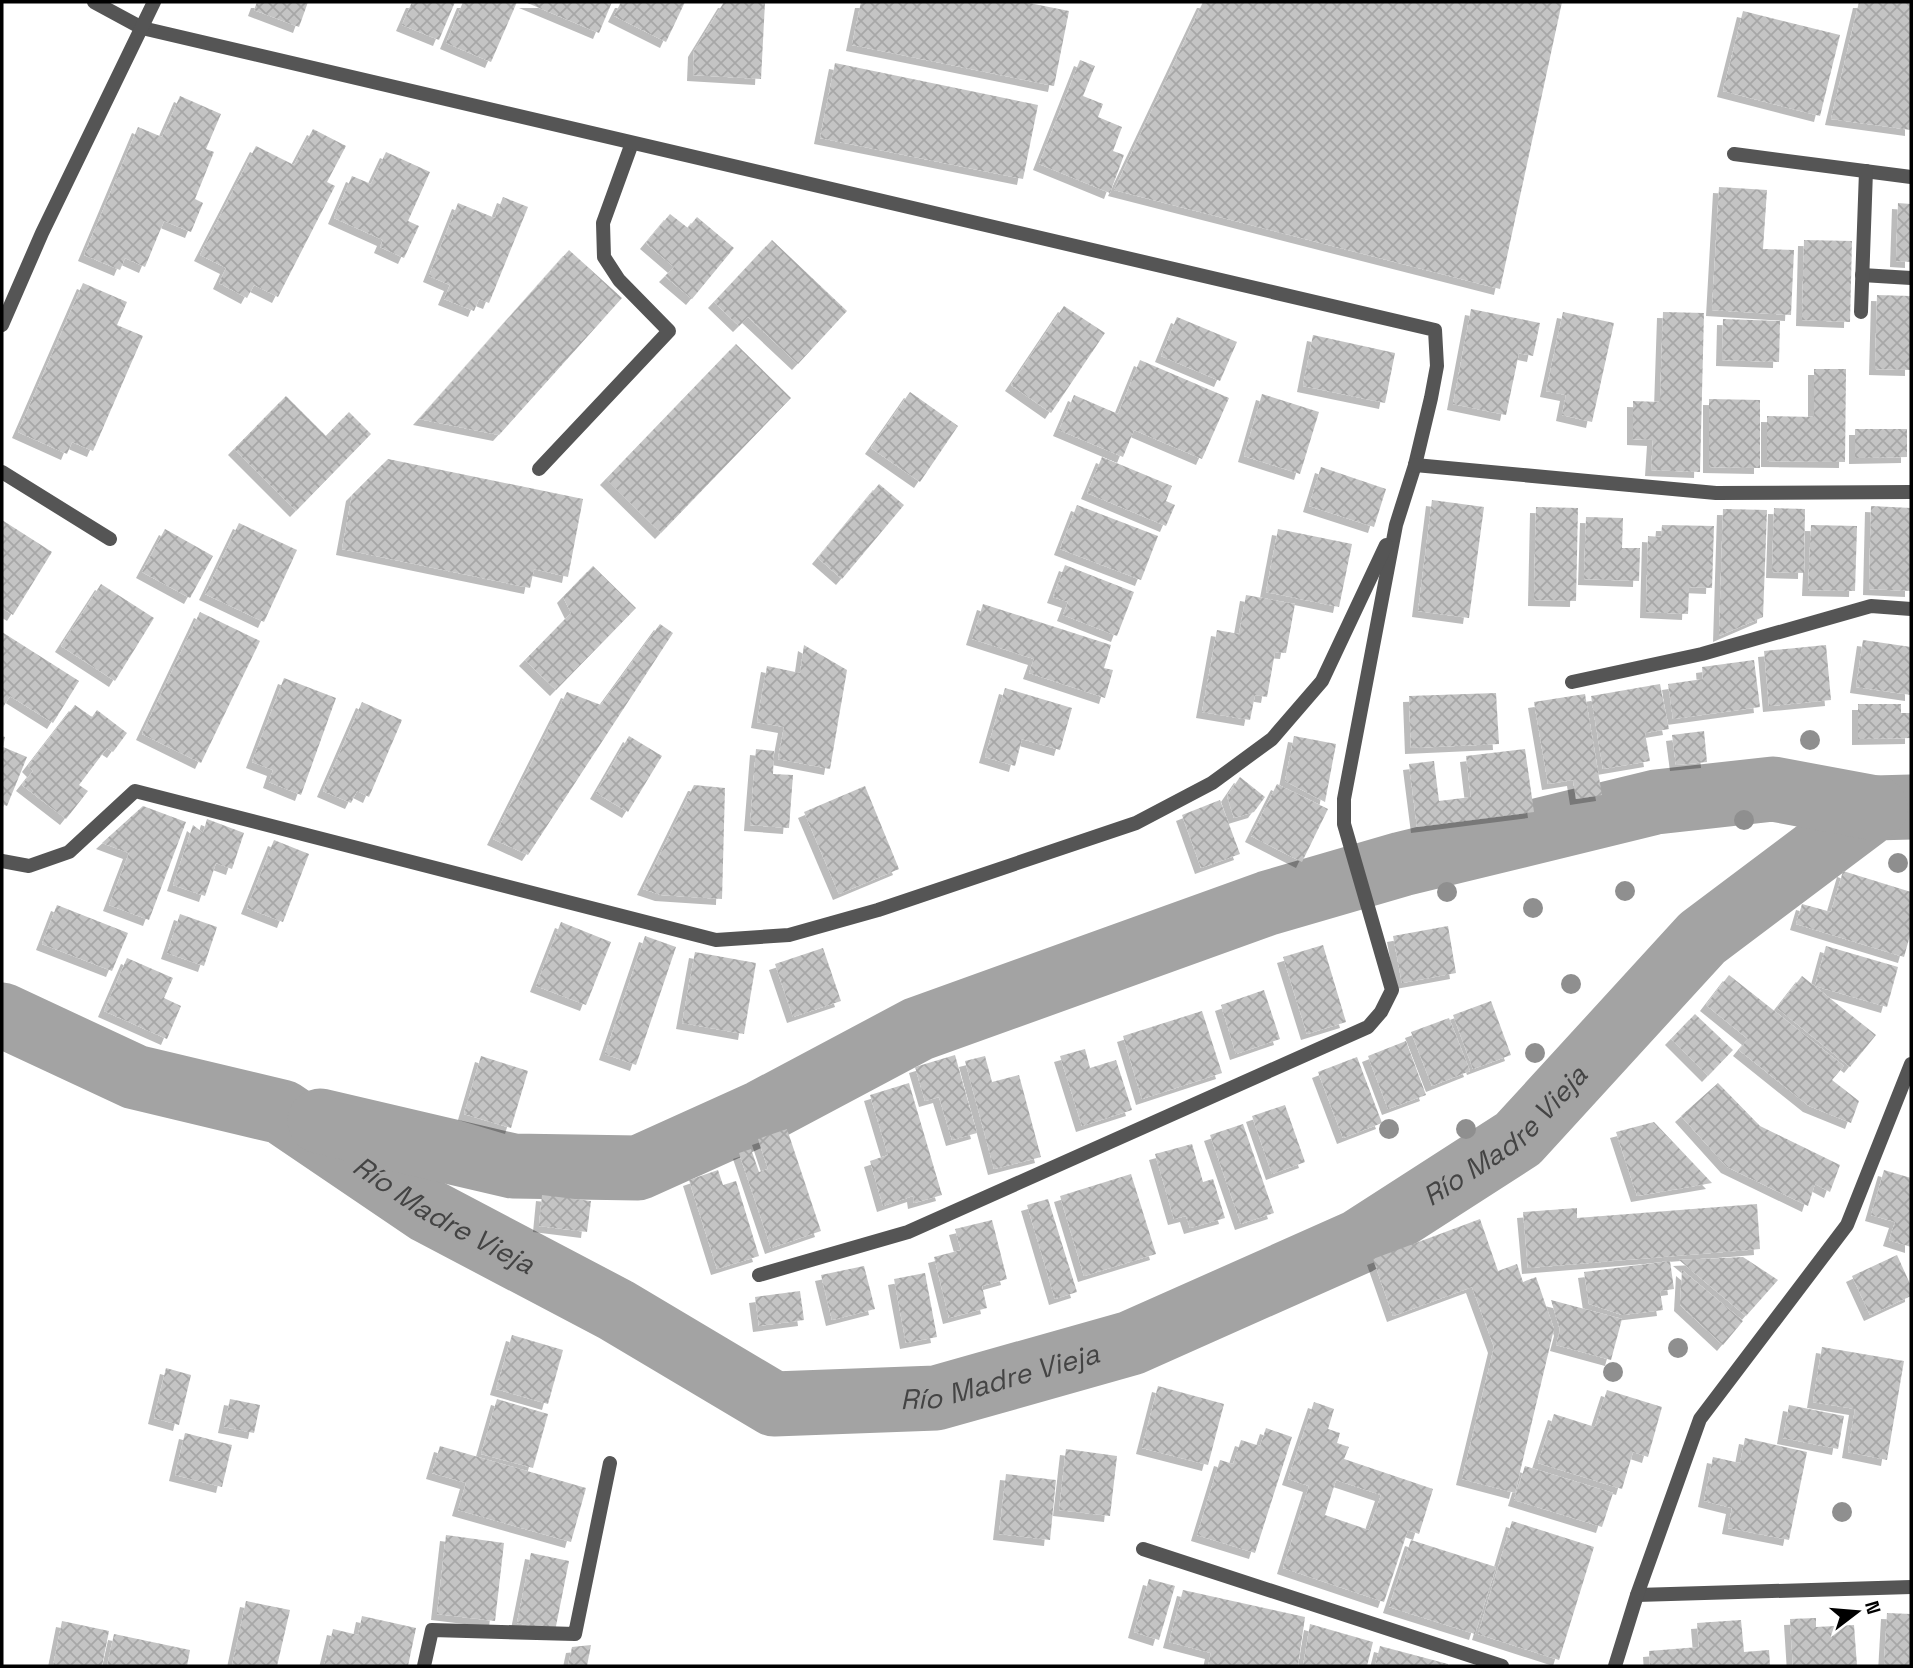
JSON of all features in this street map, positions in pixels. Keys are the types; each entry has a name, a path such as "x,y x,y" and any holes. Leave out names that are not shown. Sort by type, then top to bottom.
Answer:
{"street":[{"path":"94,2 142,28 1435,330 1437,366 1415,465 1396,525 1344,799 1344,824 1392,990 1381,1012 1368,1027 908,1233 759,1275"},
{"path":"2,325 42,233 154,2"},
{"path":"539,469 669,331 619,280 604,257 603,223 632,143"},
{"path":"1734,154 1911,177"},
{"path":"1861,312 1866,171"},
{"path":"1862,275 1911,278"},
{"path":"1415,465 1716,493 1911,492"},
{"path":"2,471 110,538"},
{"path":"2,861 29,866 69,852 135,791 716,940 789,935 878,910 1136,823 1212,783 1272,739 1322,681 1396,525"},
{"path":"1572,682 1702,654 1871,606 1911,609"},
{"path":"1615,1666 1637,1595 1700,1419 1847,1225 1911,1064"},
{"path":"424,1666 432,1630 575,1634 610,1463"},
{"path":"1143,1549 1502,1666"},
{"path":"1637,1595 1911,1587"}],"building":[{"path":"257,2 308,2 299,27 254,10"},
{"path":"412,2 455,2 439,40 402,25"},
{"path":"463,2 517,2 491,62 446,43"},
{"path":"525,2 612,2 599,33"},
{"path":"621,2 685,2 666,42 614,16"},
{"path":"724,2 765,2 761,79 693,75 694,51"},
{"path":"861,2 1024,2 1069,11 1054,86 852,45"},
{"path":"1203,2 1562,2 1500,289 1114,190"},
{"path":"1859,2 1911,2 1911,130 1831,119"},
{"path":"1743,11 1840,35 1820,116 1723,91"},
{"path":"1080,60 1095,66 1083,96 1103,104 1098,117 1122,127 1113,151 1124,155 1110,193 1039,164"},
{"path":"835,63 1038,105 1023,179 820,138"},
{"path":"180,96 221,114 206,149 214,152 195,199 203,203 191,232 164,221 145,267 125,258 120,270 84,255 138,127 162,137"},
{"path":"313,129 346,146 327,182 335,186 278,297 254,285 247,298 219,283 226,268 200,255 256,146 294,165"},
{"path":"386,152 430,172 408,221 419,226 404,258 380,247 383,240 334,218 352,176 371,184"},
{"path":"1719,187 1767,190 1763,249 1794,250 1791,315 1712,310"},
{"path":"503,197 528,207 489,303 479,299 474,311 444,299 450,285 429,276 458,203 495,218"},
{"path":"1898,203 1911,204 1911,262 1896,261"},
{"path":"670,214 688,228 697,217 734,248 692,299 665,276 674,267 646,243"},
{"path":"772,240 847,311 798,364 748,317 739,326 714,302"},
{"path":"1804,240 1852,241 1850,322 1802,320"},
{"path":"569,250 622,298 499,435 419,419"},
{"path":"83,283 127,302 117,325 143,336 93,451 72,442 67,454 18,432"},
{"path":"1877,295 1911,296 1911,370 1875,369"},
{"path":"1064,306 1105,333 1051,413 1011,385"},
{"path":"1471,309 1540,323 1533,356 1519,353 1506,415 1453,404"},
{"path":"1563,312 1614,323 1592,422 1562,415 1566,395 1546,391"},
{"path":"1663,312 1704,313 1700,472 1651,470 1653,440 1633,439 1633,401 1660,402"},
{"path":"1177,317 1237,342 1220,381 1161,356"},
{"path":"1723,319 1780,321 1779,362 1722,360"},
{"path":"1313,335 1395,353 1385,403 1303,386"},
{"path":"736,344 791,398 661,533 606,479"},
{"path":"1140,360 1229,398 1202,459 1134,430 1123,457 1059,430 1074,395 1118,414"},
{"path":"1814,369 1846,369 1845,462 1767,461 1767,416 1814,417"},
{"path":"910,392 958,426 920,482 871,448"},
{"path":"1262,394 1319,412 1300,474 1244,456"},
{"path":"286,396 326,436 349,412 371,434 296,511 234,449"},
{"path":"1709,399 1760,400 1760,468 1709,467"},
{"path":"1855,429 1907,429 1907,457 1855,458"},
{"path":"1102,457 1172,486 1166,501 1175,505 1166,526 1087,493"},
{"path":"388,459 583,499 568,577 534,569 530,588 342,549 352,495"},
{"path":"1321,467 1386,489 1374,527 1309,506"},
{"path":"879,484 904,505 842,579 818,558"},
{"path":"1432,500 1484,507 1469,618 1418,611"},
{"path":"1077,505 1158,536 1141,580 1060,549"},
{"path":"1871,506 1911,508 1911,591 1869,589"},
{"path":"1536,507 1578,508 1576,601 1534,600"},
{"path":"1774,508 1805,509 1804,573 1772,572"},
{"path":"1723,509 1767,510 1763,617 1719,636"},
{"path":"1586,517 1623,518 1622,548 1640,548 1639,581 1584,579"},
{"path":"2,520 52,552 13,615 2,608"},
{"path":"239,523 297,550 264,622 205,594"},
{"path":"1662,525 1714,526 1712,588 1689,587 1688,614 1646,612 1648,536 1661,537"},
{"path":"1811,525 1857,526 1855,591 1808,590"},
{"path":"165,529 213,556 190,598 142,572"},
{"path":"1278,529 1352,544 1339,607 1266,592"},
{"path":"1065,565 1134,592 1117,636 1063,615 1068,602 1053,597"},
{"path":"593,566 636,608 556,690 525,660 571,613 563,597"},
{"path":"101,584 154,618 115,681 61,646"},
{"path":"1246,595 1295,604 1286,653 1275,652 1267,697 1255,695 1250,720 1202,712 1217,630 1239,634"},
{"path":"983,604 1111,645 1104,668 1113,670 1105,698 1029,673 1034,659 972,639"},
{"path":"200,612 260,641 201,763 142,734"},
{"path":"660,624 673,633 528,855 493,839 567,692 601,705"},
{"path":"2,632 79,681 53,723 10,696 2,709"},
{"path":"1863,640 1911,647 1911,695 1856,687"},
{"path":"804,645 847,670 830,769 778,759 784,727 757,722 767,666 800,673"},
{"path":"1826,645 1831,700 1769,706 1764,651"},
{"path":"1754,660 1760,707 1673,719 1668,684 1703,679 1702,667"},
{"path":"284,678 336,698 301,795 269,782 273,770 252,762"},
{"path":"1660,684 1669,729 1645,733 1650,761 1603,769 1591,696"},
{"path":"1005,688 1072,708 1060,750 1022,739 1015,766 985,757"},
{"path":"1496,693 1499,744 1411,748 1409,696"},
{"path":"1585,694 1602,795 1576,799 1573,780 1548,784 1534,702"},
{"path":"362,702 402,720 369,797 357,791 351,803 323,791"},
{"path":"1858,704 1901,704 1901,713 1911,713 1911,738 1858,739"},
{"path":"75,705 92,717 97,710 127,733 113,752 107,748 79,785 88,791 66,819 22,785 33,771 28,766"},
{"path":"1704,731 1707,762 1676,765 1672,735"},
{"path":"2,736 5,737 3,747 27,757 7,806 2,804"},
{"path":"629,736 662,756 628,812 596,793"},
{"path":"1294,736 1336,744 1325,802 1285,781"},
{"path":"756,749 774,751 773,774 793,775 789,828 750,825"},
{"path":"1525,749 1534,812 1417,827 1409,764 1434,761 1439,801 1471,797 1466,756"},
{"path":"1240,777 1265,797 1254,812 1234,818 1227,796"},
{"path":"1277,784 1328,809 1302,862 1251,836"},
{"path":"694,785 725,788 722,899 661,895 643,889"},
{"path":"865,786 899,869 839,894 804,812"},
{"path":"1220,800 1240,854 1201,868 1182,815"},
{"path":"143,806 186,822 149,920 109,905 129,853 102,843"},
{"path":"207,819 244,833 232,869 216,863 205,896 173,885 193,825 203,833"},
{"path":"274,840 309,854 283,922 247,908"},
{"path":"1843,871 1911,892 1911,932 1904,957 1796,924 1802,904 1831,912"},
{"path":"57,905 128,933 112,971 42,944"},
{"path":"180,914 217,927 204,966 167,953"},
{"path":"561,922 611,942 586,1005 536,986"},
{"path":"1448,926 1456,973 1402,983 1393,936"},
{"path":"645,936 676,947 636,1065 605,1054"},
{"path":"1323,945 1346,1022 1307,1034 1283,957"},
{"path":"1826,946 1898,967 1887,1007 1815,986"},
{"path":"823,948 841,1001 793,1017 775,964"},
{"path":"695,952 756,963 744,1034 682,1023"},
{"path":"127,958 173,978 164,998 181,1006 167,1039 104,1011"},
{"path":"1729,975 1844,1066 1832,1080 1859,1101 1851,1123 1809,1106 1739,1050 1748,1039 1706,1005"},
{"path":"1802,976 1876,1035 1850,1067 1777,1008"},
{"path":"1264,990 1280,1039 1236,1054 1221,1005"},
{"path":"1491,1001 1511,1055 1473,1069 1453,1015"},
{"path":"1202,1011 1222,1073 1142,1099 1123,1036"},
{"path":"1695,1014 1733,1050 1708,1076 1671,1039"},
{"path":"1449,1018 1470,1071 1432,1086 1411,1032"},
{"path":"1406,1041 1426,1095 1388,1109 1368,1056"},
{"path":"1085,1049 1090,1068 1116,1060 1132,1110 1082,1126 1060,1056"},
{"path":"955,1055 977,1133 952,1140 939,1097 925,1101 915,1067"},
{"path":"481,1056 528,1071 511,1128 464,1114"},
{"path":"985,1056 992,1082 1019,1075 1041,1157 994,1169 965,1061"},
{"path":"1357,1057 1382,1123 1343,1138 1318,1072"},
{"path":"909,1083 942,1195 914,1203 913,1196 883,1206 870,1161 888,1155 870,1095"},
{"path":"1718,1083 1760,1126 1840,1165 1830,1192 1815,1184 1808,1206 1727,1167 1681,1116"},
{"path":"1285,1105 1305,1162 1272,1174 1252,1116"},
{"path":"1654,1122 1712,1183 1637,1196 1616,1132"},
{"path":"1243,1124 1274,1213 1241,1224 1210,1135"},
{"path":"787,1129 821,1231 771,1248 739,1153 751,1149 759,1172 768,1169 758,1139"},
{"path":"1192,1144 1203,1182 1213,1179 1225,1218 1190,1228 1186,1216 1174,1219 1155,1154"},
{"path":"718,1170 723,1185 736,1181 759,1256 717,1269 689,1180"},
{"path":"1884,1170 1911,1178 1911,1247 1889,1240 1895,1222 1871,1215"},
{"path":"1131,1174 1156,1254 1084,1276 1060,1196"},
{"path":"542,1195 591,1201 587,1232 539,1226"},
{"path":"1048,1199 1077,1292 1055,1299 1027,1205"},
{"path":"1757,1204 1760,1249 1528,1268 1523,1212 1577,1208 1577,1218"},
{"path":"1480,1219 1498,1271 1517,1264 1523,1282 1536,1277 1554,1329 1515,1493 1462,1479 1494,1347 1472,1287 1393,1316 1373,1259"},
{"path":"992,1220 1007,1279 982,1286 987,1308 949,1318 934,1257 961,1250 955,1229"},
{"path":"1897,1255 1911,1286 1911,1296 1870,1315 1852,1276"},
{"path":"1743,1257 1778,1280 1746,1316 1679,1260"},
{"path":"1670,1261 1674,1289 1660,1291 1663,1310 1622,1315 1589,1304 1584,1272"},
{"path":"864,1266 875,1309 832,1320 821,1275"},
{"path":"1682,1270 1743,1321 1723,1345 1680,1305"},
{"path":"925,1273 937,1337 906,1343 894,1279"},
{"path":"800,1291 804,1320 759,1326 755,1297"},
{"path":"1551,1300 1622,1319 1611,1360 1556,1345 1560,1330"},
{"path":"512,1335 563,1350 548,1404 496,1389"},
{"path":"1822,1347 1904,1361 1887,1460 1848,1452 1855,1409 1813,1402"},
{"path":"166,1368 191,1375 179,1425 154,1418"},
{"path":"1158,1386 1224,1404 1208,1465 1142,1448"},
{"path":"1607,1390 1662,1407 1648,1457 1633,1452 1622,1489 1538,1463 1554,1414 1595,1427"},
{"path":"230,1399 260,1405 254,1433 224,1427"},
{"path":"497,1399 548,1414 533,1468 481,1454"},
{"path":"1314,1402 1334,1409 1328,1429 1340,1433 1337,1443 1349,1447 1344,1459 1433,1489 1419,1534 1408,1530 1384,1602 1283,1568 1309,1486 1288,1479","holes":["1336,1480 1381,1495 1369,1530 1325,1515"]},
{"path":"1789,1405 1844,1416 1838,1449 1783,1438"},
{"path":"1266,1428 1292,1437 1255,1553 1197,1535 1220,1460 1233,1464 1241,1440 1260,1446"},
{"path":"185,1433 232,1445 222,1487 175,1475"},
{"path":"1745,1438 1807,1452 1789,1540 1728,1528 1732,1508 1704,1501 1713,1457 1740,1463"},
{"path":"440,1446 586,1488 571,1542 458,1510 466,1483 432,1473"},
{"path":"1066,1449 1117,1456 1110,1516 1059,1510"},
{"path":"1525,1466 1613,1493 1602,1527 1514,1500"},
{"path":"1006,1474 1056,1480 1050,1540 999,1534"},
{"path":"1512,1521 1594,1547 1559,1660 1478,1634"},
{"path":"446,1535 504,1543 495,1621 437,1614"},
{"path":"1411,1540 1496,1567 1475,1634 1389,1607"},
{"path":"531,1553 569,1561 555,1631 517,1623"},
{"path":"1149,1579 1175,1586 1159,1640 1134,1632"},
{"path":"1183,1590 1305,1617 1298,1666 1208,1666 1211,1653 1169,1642"},
{"path":"246,1601 290,1610 277,1666 232,1666"},
{"path":"1887,1613 1911,1614 1911,1666 1884,1666"},
{"path":"362,1616 416,1628 408,1666 324,1666 333,1629 358,1635"},
{"path":"1816,1618 1816,1627 1854,1625 1857,1666 1793,1666 1790,1619"},
{"path":"1741,1620 1744,1652 1769,1650 1770,1666 1650,1666 1649,1651 1699,1647 1697,1623"},
{"path":"62,1621 109,1631 102,1666 53,1666"},
{"path":"1310,1624 1373,1642 1367,1666 1303,1666"},
{"path":"114,1634 190,1650 187,1666 107,1666"},
{"path":"591,1645 587,1666 568,1666 572,1647"},
{"path":"1380,1646 1448,1664 1448,1666 1375,1666"}],"waterway":[{"path":"320,1121 513,1166 638,1168 762,1112 918,1029 1268,903 1402,864 1656,802 1773,789 1875,808"},
{"name":"Río Madre Vieja","path":"2,1015 135,1077 282,1112 428,1211 616,1310 774,1404 936,1398 1131,1343 1358,1242 1518,1139 1702,938 1875,808 1911,807"}]}
